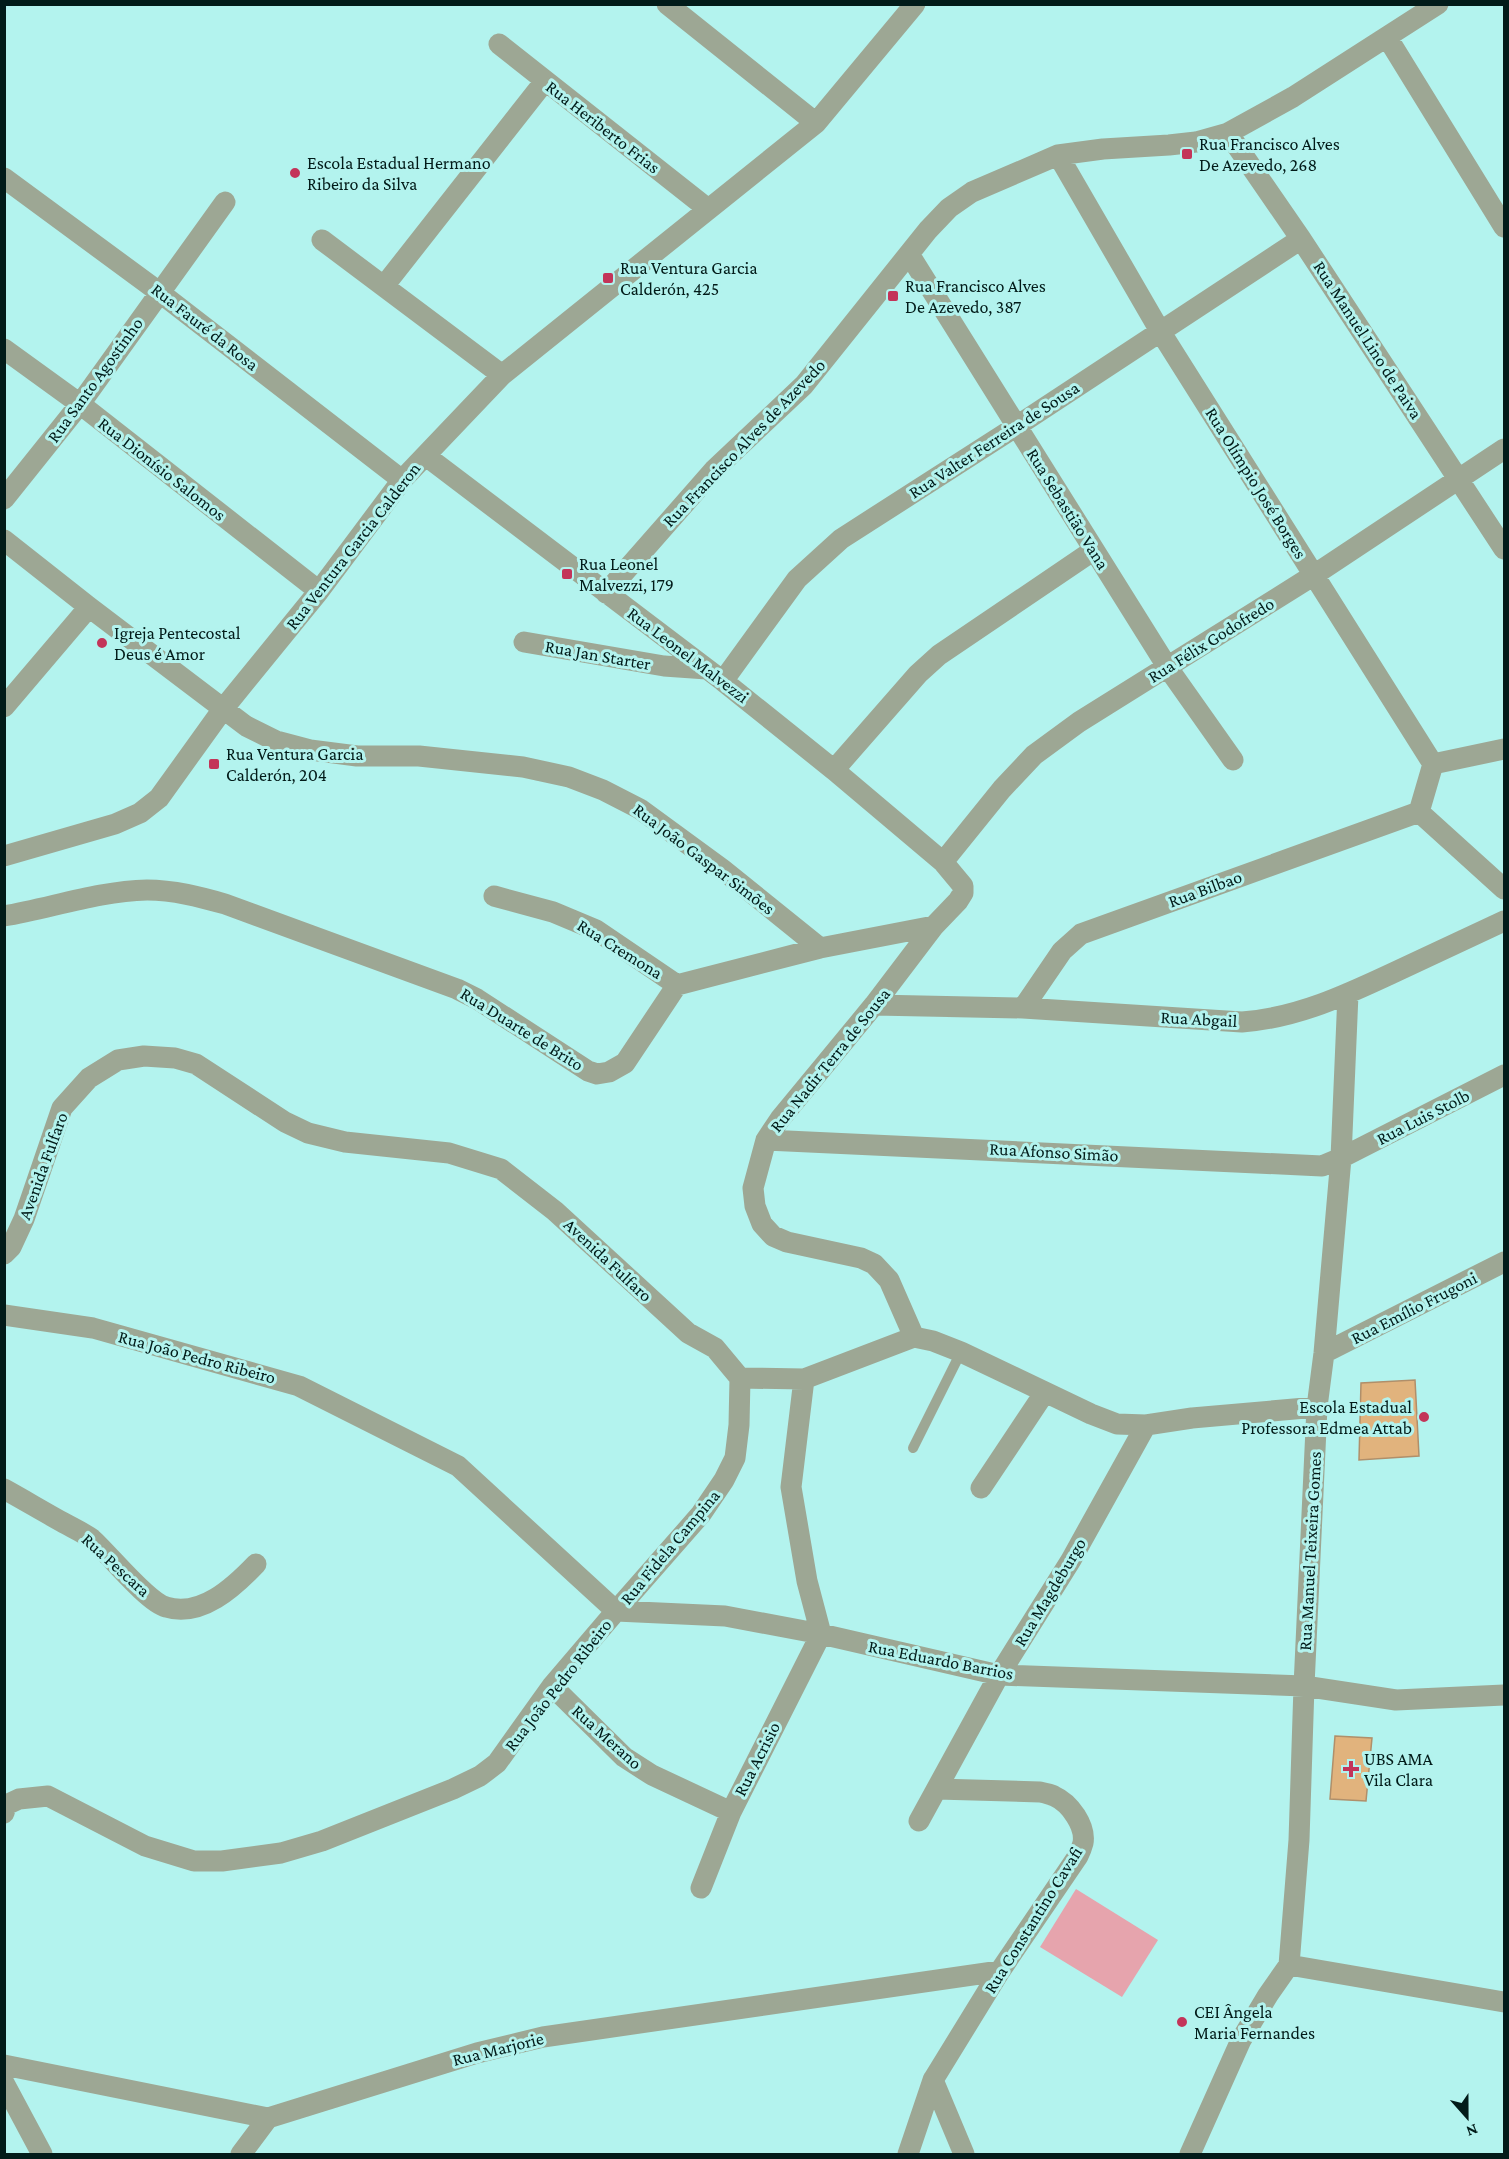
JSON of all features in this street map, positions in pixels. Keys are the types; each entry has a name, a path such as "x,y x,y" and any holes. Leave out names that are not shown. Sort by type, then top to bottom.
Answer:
{"street":[{"path":"667,4 816,123"},
{"name":"Rua Ventura Garcia Calderon","path":"5,857 115,824 140,813 159,798 223,709 319,591 402,480 502,375 816,123 915,4"},
{"name":"Rua Francisco Alves de Azevedo","path":"606,593 714,470 804,385 909,254 950,208 972,192 1058,155 1196,142 1228,133 1293,97 1438,4"},
{"path":"1387,37 1504,227"},
{"name":"Rua Heriberto Frias","path":"499,44 708,209"},
{"path":"384,286 545,81"},
{"name":"Rua Manuel Lino de Paiva","path":"1228,133 1301,239 1504,549"},
{"name":"Rua Olímpio José Borges","path":"1058,155 1160,331 1433,764"},
{"name":"Rua Fauré da Rosa","path":"4,178 159,292 402,480"},
{"name":"Rua Santo Agostinho","path":"4,498 80,405 225,202"},
{"name":"Rua Valter Ferreira de Sousa","path":"715,675 797,579 841,539 1301,239"},
{"path":"322,240 502,375"},
{"name":"Rua Sebastião Vana","path":"909,254 1168,668 1233,760"},
{"name":"Rua Dionísio Salomos","path":"4,349 80,405 319,591"},
{"name":"Rua Félix Godofredo","path":"944,862 1002,789 1034,755 1079,722 1314,575 1504,449"},
{"name":"Rua Leonel Malvezzi","path":"426,456 715,675 944,862"},
{"name":"Rua João Gaspar Simões","path":"4,540 246,726 276,741 310,750 357,756 419,756 523,766 568,777 603,790 640,809 722,869 820,948"},
{"path":"834,770 918,674 939,655 1094,550"},
{"path":"4,707 89,607"},
{"name":"Rua Jan Starter","path":"524,642 715,675"},
{"path":"1504,749 1433,764 1419,812 1504,889"},
{"name":"Rua Bilbao","path":"1023,1008 1062,951 1082,934 1419,812"},
{"name":"Rua Nadir Terra de Sousa","path":"914,1337 889,1280 874,1264 861,1258 787,1242 773,1236 762,1224 755,1206 753,1188 766,1140 780,1119 963,893 963,886 944,862"},
{"name":"Rua Duarte de Brito","path":"4,916 111,894 147,890 187,894 225,904 457,989 477,999 588,1071 597,1074 609,1072 624,1063 677,985"},
{"name":"Rua Cremona","path":"494,896 553,912 596,930 677,985"},
{"name":"Rua Abgail","path":"874,1005 1023,1008 1242,1022 1267,1020 1292,1014 1348,994 1504,921"},
{"path":"677,985 820,948 934,927"},
{"name":"Rua Manuel Teixeira Gomes","path":"1289,1965 1299,1840 1317,1407 1341,1158 1348,994"},
{"name":"Avenida Fulfaro","path":"4,1254 11,1247 24,1220 62,1108 89,1078 118,1060 144,1056 175,1058 196,1064 285,1122 308,1133 345,1142 449,1153 501,1169 555,1211 688,1333 715,1348 740,1377"},
{"name":"Rua Luis Stolb","path":"1341,1158 1504,1075"},
{"name":"Rua Afonso Simão","path":"766,1140 1322,1166 1341,1158"},
{"name":"Rua Emílio Frugoni","path":"1324,1353 1504,1262"},
{"name":"Rua João Pedro Ribeiro","path":"4,1315 93,1329 299,1386 458,1466 616,1611 552,1686 497,1763 480,1776 453,1789 322,1841 281,1853 222,1861 194,1861 145,1846 48,1796 12,1806"},
{"path":"740,1377 804,1378 914,1337 933,1341 962,1352 1117,1424 1146,1425 1192,1418 1317,1407"},
{"name":"Rua Fidela Campina","path":"616,1611 701,1514 724,1480 735,1458 739,1425 740,1377"},
{"path":"804,1378 792,1487 807,1581 821,1634"},
{"path":"981,1488 1045,1392"},
{"name":"Rua Magdeburgo","path":"919,1821 999,1675 1071,1560 1146,1425"},
{"name":"Rua Pescara","path":"4,1489 90,1538 141,1589 164,1607 183,1609 202,1606 242,1579 256,1564"},
{"name":"Rua Eduardo Barrios","path":"616,1611 725,1616 821,1634 999,1675 1304,1686 1396,1700 1504,1695"},
{"name":"Rua Acrisio","path":"701,1888 731,1812 821,1634"},
{"name":"Rua Merano","path":"552,1686 624,1757 652,1775 731,1812"},
{"name":"Rua Constantino Cavafi","path":"908,2154 933,2080 1000,1971 1078,1856 1083,1841 1081,1826 1065,1803 1055,1796 937,1789"},
{"path":"1190,2154 1241,2040 1289,1965 1504,2002"},
{"name":"Rua Marjorie","path":"4,2065 268,2118 477,2053 543,2037 1000,1971"},
{"path":"933,2080 964,2154"},
{"path":"4,2083 42,2154"},
{"path":"241,2154 268,2118"}],"lane":[{"path":"913,1449 962,1352"}],"shaded area":[{"path":"1076,1889 1158,1940 1122,1997 1040,1947"}],"building":[{"path":"1415,1380 1419,1456 1359,1460 1361,1383"},
{"name":"UBS AMA Vila Clara","path":"1335,1736 1372,1738 1366,1801 1330,1799"}],"place":[{"name":"Rua Francisco Alves De Azevedo, 268","path":"1187,154"},
{"name":"Escola Estadual Hermano Ribeiro da Silva","path":"295,173"},
{"name":"Rua Ventura Garcia Calderón, 425","path":"608,278"},
{"name":"Rua Francisco Alves De Azevedo, 387","path":"893,296"},
{"name":"Rua Leonel Malvezzi, 179","path":"567,574"},
{"name":"Igreja Pentecostal Deus é Amor","path":"102,643"},
{"name":"Rua Ventura Garcia Calderón, 204","path":"214,764"},
{"name":"Escola Estadual Professora Edmea Attab","path":"1424,1417"},
{"name":"UBS AMA Vila Clara","path":"1351,1769"},
{"name":"CEI Ângela Maria Fernandes","path":"1182,2022"}]}
